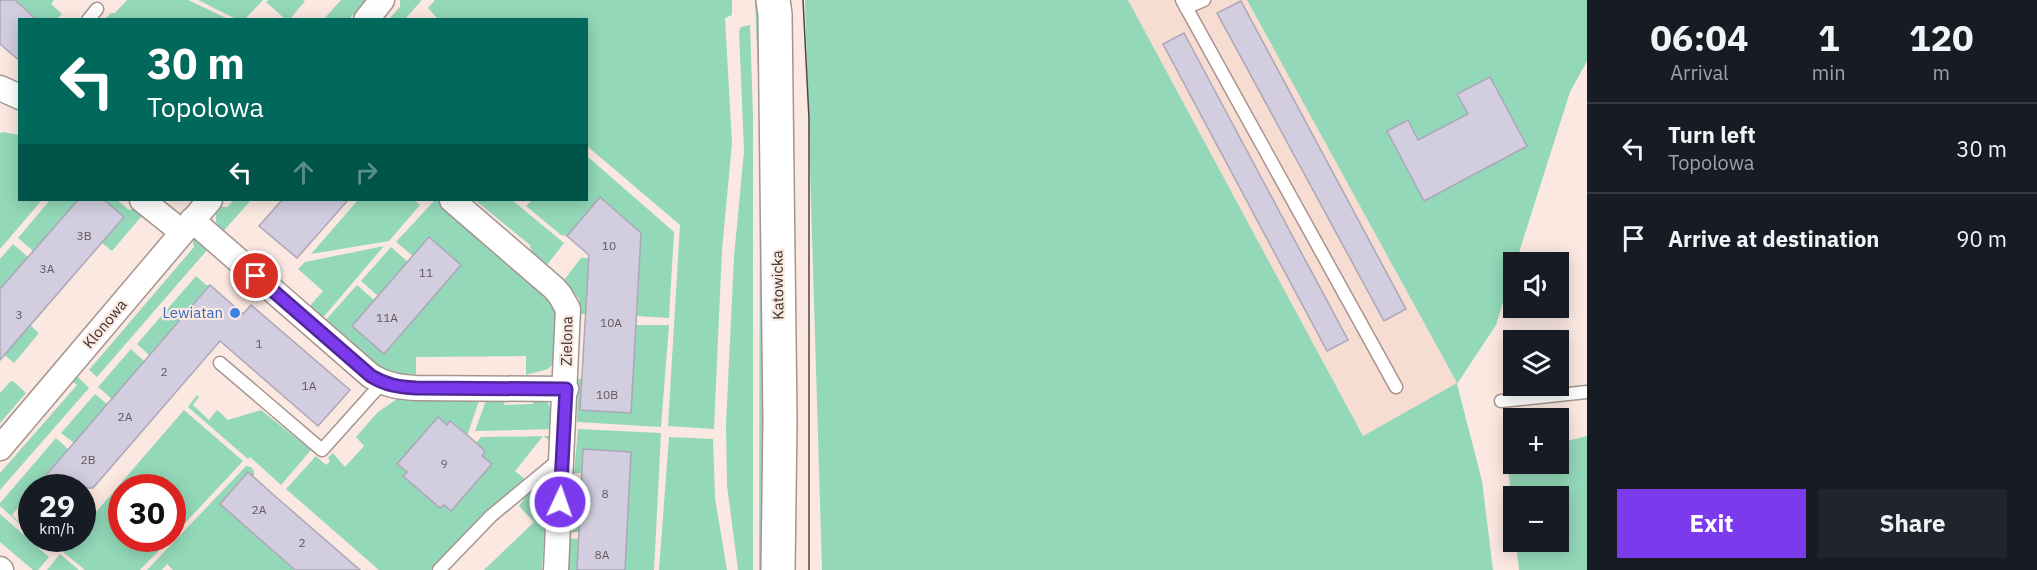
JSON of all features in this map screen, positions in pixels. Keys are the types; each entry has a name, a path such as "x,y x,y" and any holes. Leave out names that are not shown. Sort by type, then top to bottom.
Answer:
{"main road":[{"name":"Katowicka","path":"773,0 780,421 778,570"}],"street":[{"path":"368,18 382,0"},
{"path":"0,88 18,96"},
{"path":"144,201 187,226 382,383 416,388 566,389"},
{"name":"Klonowa","path":"0,448 209,201"},
{"name":"Zielona","path":"453,201 554,288 568,309 556,570"}],"lane":[{"path":"1204,0 1184,4 1396,387"},
{"path":"90,18 97,9"},
{"path":"220,363 322,450 382,383"},
{"path":"1502,402 1587,392"},
{"path":"439,570 491,516 562,457"}],"shaded area":[{"path":"1128,0 1247,0 1457,384 1363,436"}],"green space":[{"path":"16,0 54,0 51,4 62,14 58,18 36,18"},
{"path":"127,0 188,0 226,18 106,18 111,13 115,13"},
{"path":"198,0 263,0 246,18 234,18"},
{"path":"269,0 305,1 291,18 284,18 266,2"},
{"path":"341,0 367,0 350,18 325,18"},
{"path":"400,0 422,0 406,18 390,18 400,7"},
{"path":"435,0 732,0 732,15 725,18 732,143 722,250 714,429 668,426 680,225 588,147 588,18 437,18 428,8"},
{"path":"755,0 760,0 762,27 764,570 759,570 760,128"},
{"path":"805,0 1128,0 1363,436 1457,383 1247,0 1587,0 1587,61 1570,92 1519,252 1503,252 1503,302 1496,325 1457,384 1482,481 1493,570 822,570"},
{"path":"750,25 753,115 753,570 738,570 727,485 726,424 734,257 744,151 739,31 741,27"},
{"path":"0,133 18,135 18,201 41,201 0,249"},
{"path":"588,157 674,232 669,318 637,316 641,233 601,198 567,236 561,235 526,206 531,201 588,201"},
{"path":"49,201 77,201 33,251 18,238"},
{"path":"105,201 118,201 129,210 142,207 146,211 112,251 101,242 123,217"},
{"path":"233,201 250,201 221,234 216,213 218,207 227,207"},
{"path":"357,201 415,201 420,205 389,241 311,254"},
{"path":"434,201 443,201 548,288 562,315 554,363 548,369 526,375 526,356 416,357 416,375 390,373 379,369 323,323 357,285 374,300 352,326 384,353 461,265 429,237 413,256 396,242"},
{"path":"476,201 513,201 564,243 543,270 533,261 530,245"},
{"path":"202,235 208,249 97,377 89,370 194,247 192,238"},
{"path":"13,244 28,257 0,289 0,259"},
{"path":"384,246 321,320 308,308 323,291 298,269 305,262"},
{"path":"391,247 408,262 378,296 361,281"},
{"path":"581,258 589,258 586,314 581,314 579,299 564,280"},
{"path":"196,276 206,285 210,285 149,355 137,344"},
{"path":"30,325 39,333 14,363 0,351 0,347"},
{"path":"636,325 669,325 661,427 577,422 578,379 582,379 580,410 631,413"},
{"path":"131,349 144,361 112,399 98,387"},
{"path":"78,377 89,388 0,490 0,473 77,385 72,381"},
{"path":"13,381 26,393 0,423 0,393"},
{"path":"535,390 550,407 558,429 475,431 488,395 505,395 504,405 533,404"},
{"path":"95,394 107,404 74,443 61,433"},
{"path":"197,395 199,397 193,405 209,420 217,410 228,420 261,410 311,450 281,485 188,407"},
{"path":"403,395 481,395 467,436 450,421 447,425 438,417 397,464 407,472 403,476 440,508 444,505 451,511 492,464 482,456 485,451 476,443 481,437 543,436 515,471 526,480 478,520 431,570 379,570 286,489 316,456 326,465 333,453 345,467 364,446 356,437 378,412"},
{"path":"184,410 243,461 186,522 186,474 129,474"},
{"path":"578,429 661,433 654,570 625,570 582,473 574,473"},
{"path":"543,436 558,436 556,445"},
{"path":"1587,436 1587,570 1519,570 1517,552 1569,552 1569,486 1510,486 1509,474 1569,474 1569,440"},
{"path":"669,437 713,439 715,498 727,570 659,570"},
{"path":"56,438 68,449 46,474 25,474"},
{"path":"246,466 251,467 254,477 248,472 220,504 294,570 173,570 167,564 162,570 147,570 164,552 186,552 186,529"},
{"path":"550,474 550,504 546,504 542,570 484,570 534,522 519,506 533,486"},
{"path":"573,479 581,480 579,532 569,532"},
{"path":"18,482 18,508 12,515 18,522 0,506 0,503"},
{"path":"108,498 108,552 157,552 140,570 85,570 63,552 96,552 96,512"},
{"path":"0,514 18,530 18,552 43,552 49,557 38,570 33,570 0,542"},
{"path":"569,538 578,539 577,570 567,570"},
{"path":"60,554 79,570 47,570"}],"building":[{"path":"0,0 15,0 35,18 18,18 18,59 0,44"},
{"path":"1241,1 1406,309 1384,321 1217,13"},
{"path":"1184,33 1348,340 1327,351 1163,44"},
{"path":"1490,77 1527,146 1424,201 1387,131 1408,120 1418,140 1468,114 1457,94"},
{"path":"600,197 641,233 631,413 580,410 589,255 567,236"},
{"path":"77,201 105,201 124,217 0,360 0,289"},
{"path":"281,201 347,201 297,258 259,226"},
{"path":"429,237 461,265 384,354 352,326"},
{"path":"210,285 243,314 251,305 350,390 318,426 220,341 96,485 96,474 47,474"},
{"path":"438,417 447,425 450,421 472,439 485,451 482,456 492,464 451,511 444,505 440,508 403,476 407,472 397,464"},
{"path":"583,449 631,452 625,570 577,570"},
{"path":"248,472 360,570 295,570 220,504"}],"tram line":[{"path":"803,0 809,119 809,570"}],"place":[{"name":"Lewiatan","path":"235,313"}],"route":[{"path":"256,276 382,383 416,388 566,389 560,502"}]}
